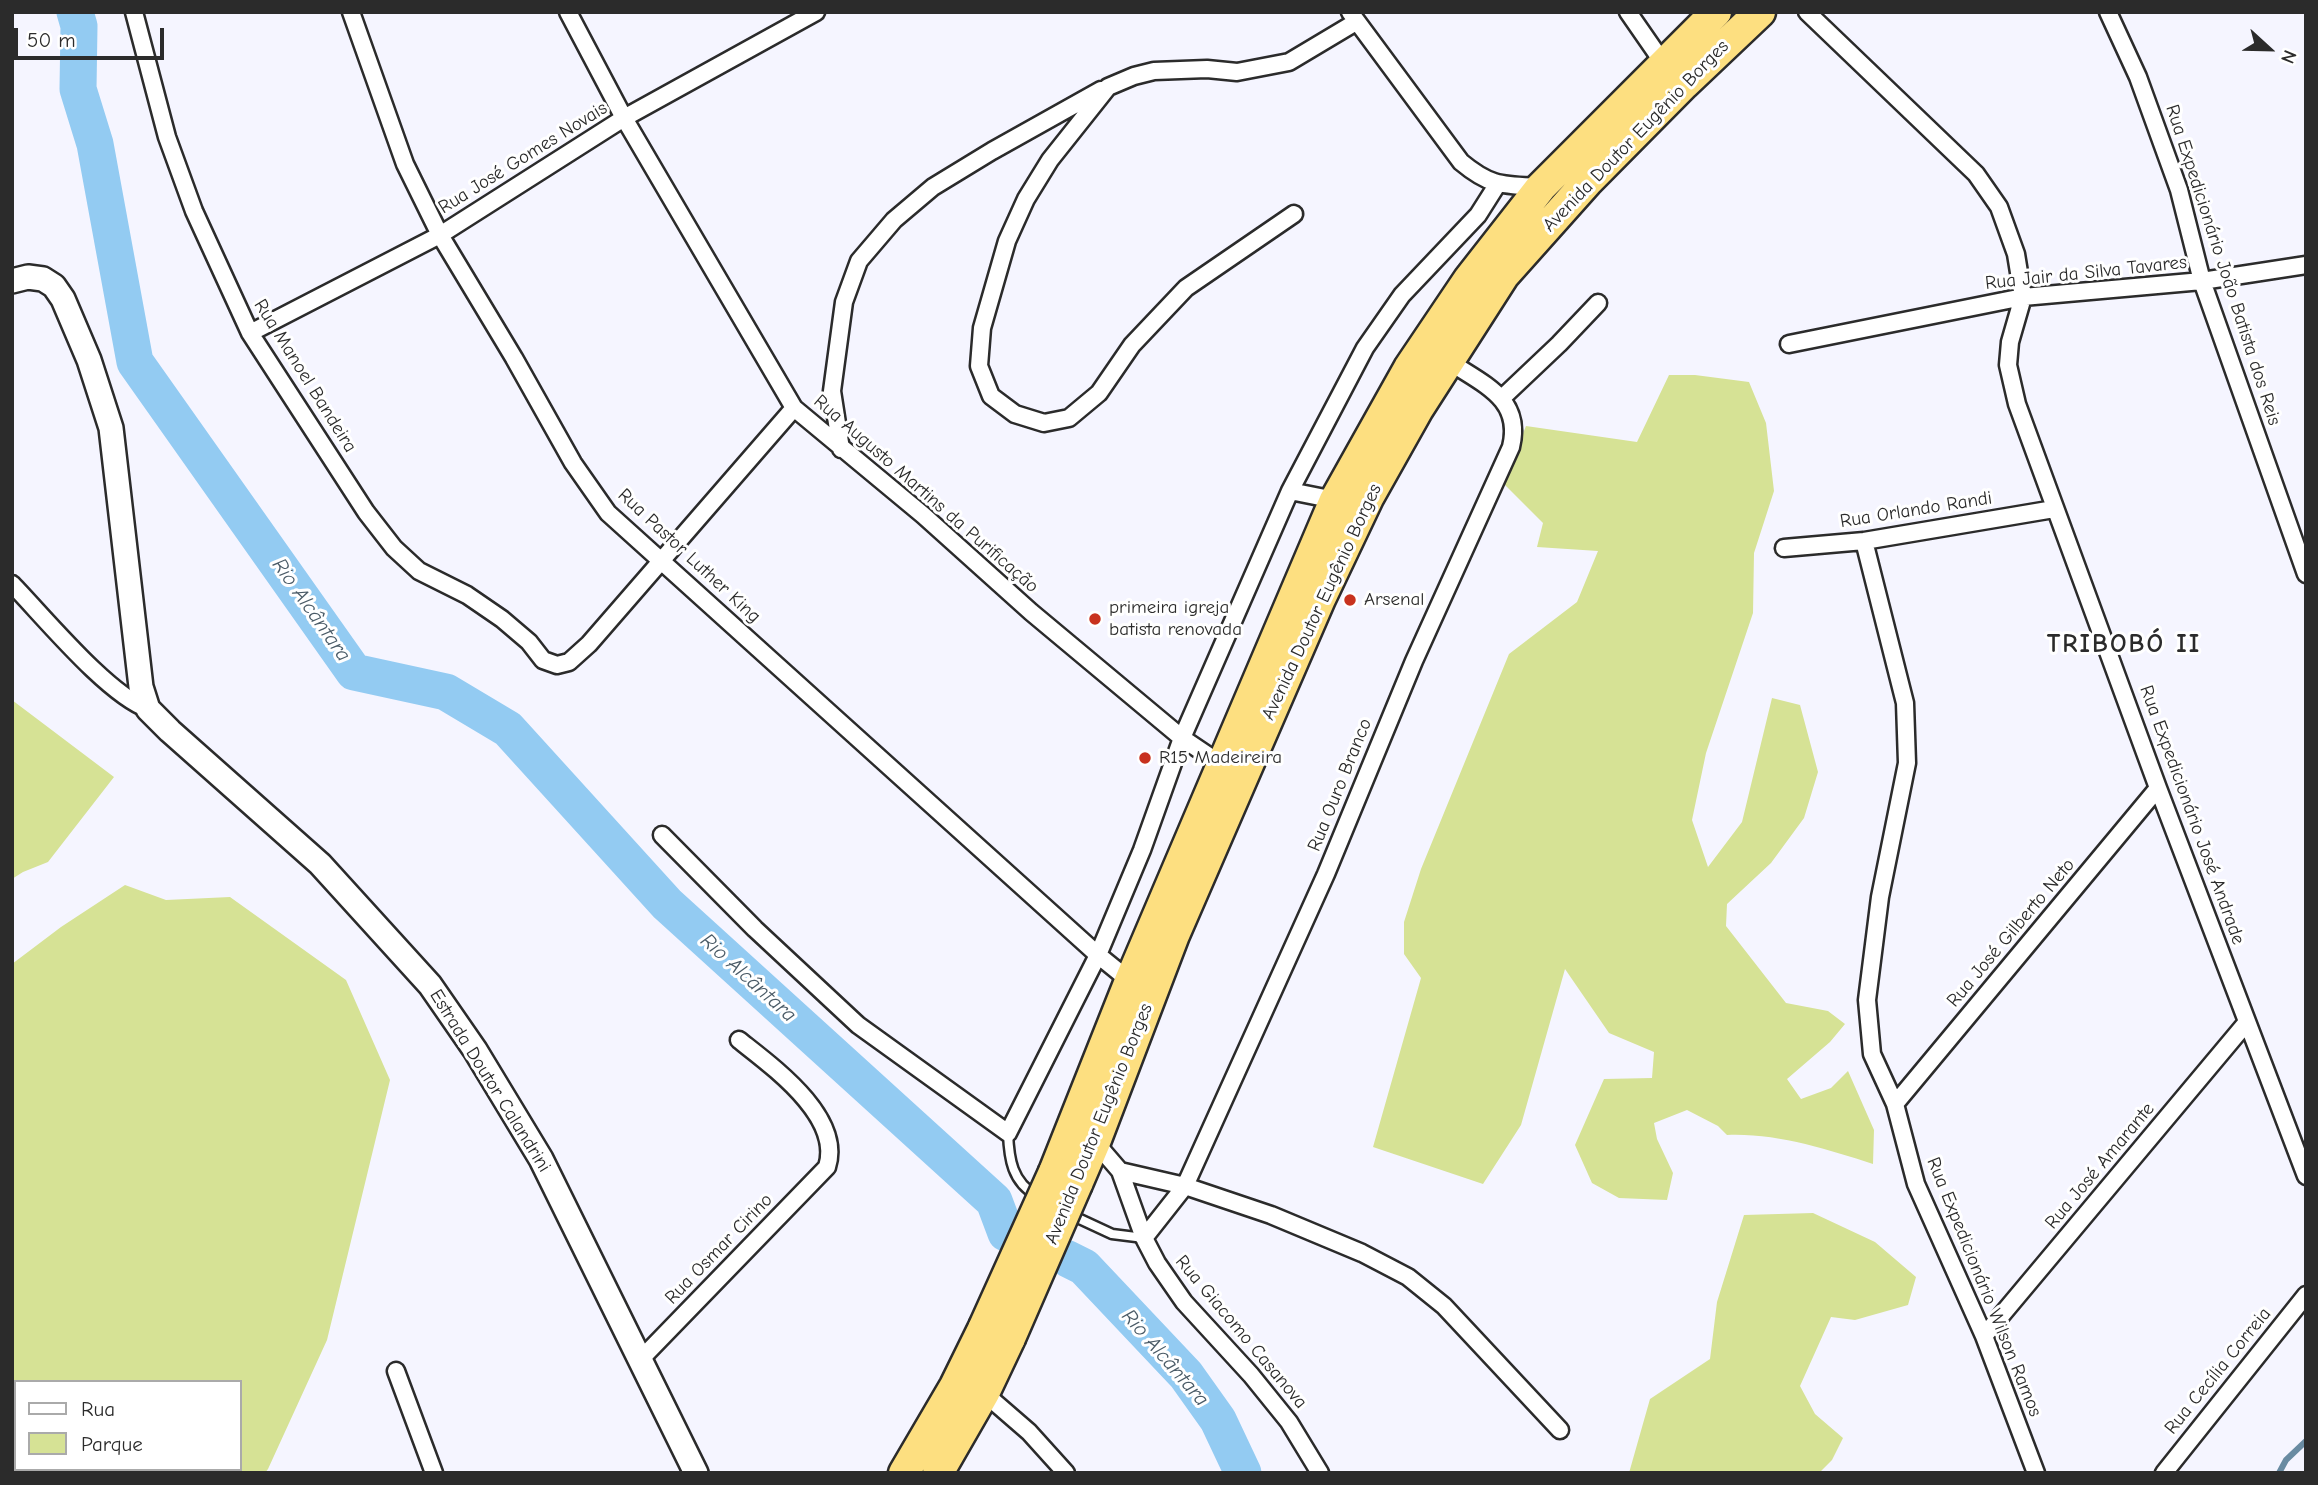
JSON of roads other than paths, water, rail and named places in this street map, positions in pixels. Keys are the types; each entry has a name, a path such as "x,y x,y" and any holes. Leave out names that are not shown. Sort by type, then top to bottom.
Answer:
{"highway":[{"name":"Avenida Doutor Eugênio Borges","path":"938,1473 984,1392 997,1333 1065,1178 1130,981 1335,500 1409,368 1469,279 1541,187 1716,12"},
{"name":"Avenida Doutor Eugênio Borges","path":"1065,1178 1096,1142 1174,935 1320,599 1368,498 1447,360 1504,275 1587,182 1760,12"},
{"name":"Avenida Doutor Eugênio Borges","path":"904,1473 955,1386 997,1333"}],"street":[{"name":"Rua Manoel Bandeira","path":"134,12 167,137 194,211 250,333 366,512 394,548 419,571 467,595 502,619 529,642 543,660 550,664 569,662 589,644 794,408"},
{"name":"Rua Pastor Luther King","path":"351,12 405,164 440,236 580,473 608,513 1130,981"},
{"name":"Rua Augusto Martins da Purificação","path":"569,12 624,118 794,408 1182,738 1222,765"},
{"name":"Rua José Gomes Novais","path":"250,333 440,236 624,118 816,12"},
{"path":"1628,12 1664,64"},
{"name":"Rua Expedicionário José Andrade","path":"1807,12 1976,174 1999,207 2016,254 2023,297 2010,342 2008,365 2017,404 2158,788 2306,1176"},
{"name":"Rua Expedicionário João Batista dos Reis","path":"2108,12 2138,76 2175,178 2202,281 2306,574"},
{"path":"841,449 832,391 844,302 859,261 894,220 933,187 992,150 1108,86 1134,76 1154,71 1208,69 1237,72 1289,62 1353,17 1461,162 1477,175 1497,185 1541,187"},
{"path":"1108,86 1050,160 1026,199 1007,241 995,277 982,328 979,366 992,396 1015,414 1044,423 1069,418 1099,393 1132,345 1186,288 1294,214"},
{"path":"662,835 755,929 858,1025 1008,1133 1098,955 1142,850 1182,738 1290,491 1365,348 1402,295 1478,215 1497,185"},
{"name":"Rua Jair da Silva Tavares","path":"1789,344 2023,297 2202,281 2306,265"},
{"path":"12,281 28,277 43,279 54,286 63,299 89,360 111,428 141,687 148,709"},
{"path":"1447,360 1502,398 1598,303"},
{"name":"Rua Ouro Branco","path":"1144,1238 1185,1186 1326,874 1414,661 1511,447 1515,431 1513,417 1502,398"},
{"path":"1290,491 1335,500"},
{"name":"Rua Orlando Randi","path":"1784,548 1864,541 2054,509"},
{"name":"Rua Expedicionário Wilson Ramos","path":"1864,541 1905,703 1907,763 1880,897 1867,1000 1872,1054 1895,1104 1916,1184 1984,1336 2036,1473"},
{"name":"Estrada Doutor Calandrini","path":"12,584 113,687 135,705 148,709 170,732 320,863 430,985 475,1050 541,1159 696,1473"},
{"name":"Rua José Gilberto Neto","path":"1895,1104 2158,788"},
{"name":"Rua José Amarante","path":"1984,1336 2247,1022"},
{"name":"Rua Osmar Cirino","path":"640,1360 827,1167 831,1156 829,1139 822,1120 778,1071 739,1040"},
{"name":"Rua Giacomo Casanova","path":"1096,1142 1120,1171 1144,1238 1157,1263 1184,1302 1251,1375 1289,1422 1320,1473"},
{"path":"1120,1171 1185,1186 1271,1215 1362,1253 1408,1277 1444,1306 1560,1430"},
{"name":"Rua Cecília Correia","path":"2164,1473 2306,1295"},
{"path":"396,1371 434,1473"},
{"path":"984,1392 1029,1432 1066,1473"}],"lane":[{"path":"1008,1133 1009,1159 1016,1177 1032,1193 1112,1234 1144,1238"}],"waterway":[{"name":"Rio Alcântara","path":"75,12 79,26 78,89 95,144 135,362 354,672 446,692 508,729 667,904 994,1201 1006,1233"},
{"name":"Rio Alcântara","path":"1068,1259 1084,1267 1186,1375 1218,1420 1243,1473"},
{"path":"2279,1473 2286,1460 2306,1441"}],"place":[{"name":"Arsenal","path":"1350,600"},
{"name":"primeira igreja batista renovada","path":"1095,619"},
{"name":"R15 Madeireira","path":"1145,758"}],"district":[{"name":"TRIBOBÓ II","path":"2124,645"}]}
